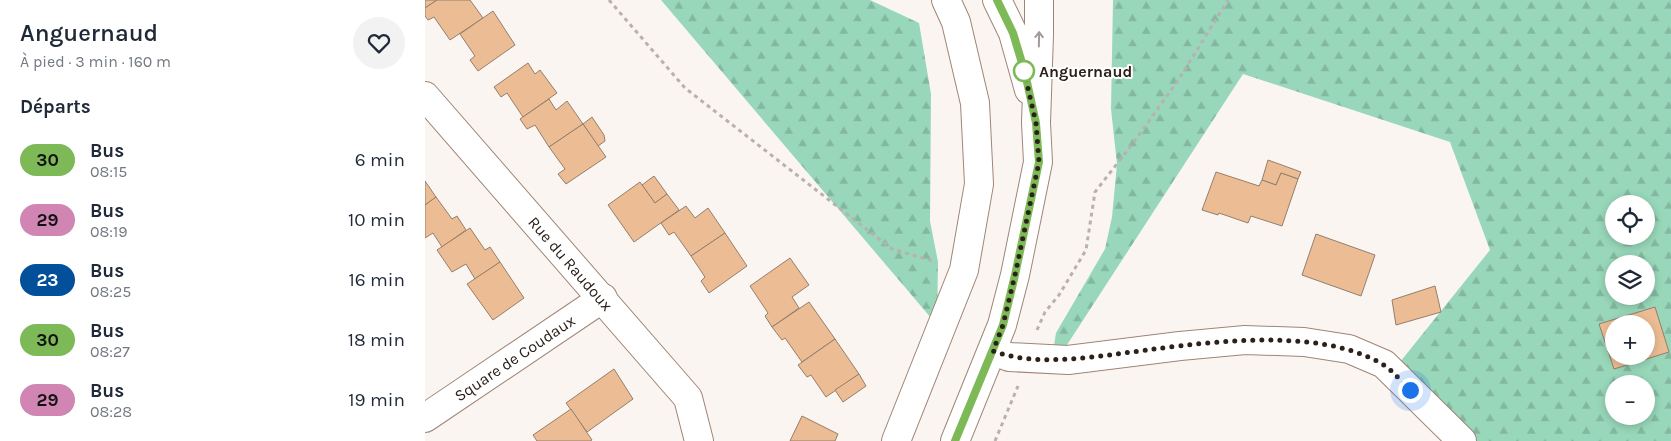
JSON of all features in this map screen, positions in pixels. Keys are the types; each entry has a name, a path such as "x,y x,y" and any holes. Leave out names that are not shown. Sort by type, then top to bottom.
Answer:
{"street":[{"path":"896,441 965,270 979,184 975,103 956,22 947,0"},
{"path":"997,0 1013,33 1025,73 1036,123"},
{"path":"955,441 1003,325 1039,162 1036,123 1039,0"},
{"name":"Rue du Raudoux","path":"425,96 603,298 688,398 699,441"},
{"name":"Square de Coudaux","path":"425,418 603,298"},
{"path":"993,351 1009,357 1068,360 1245,340 1304,342 1349,349 1384,364 1463,441"}],"path":[{"path":"609,0 685,88 891,249 965,270"},
{"path":"995,441 1029,359 1038,327 1045,312 1059,295 1086,250 1095,192 1177,82 1228,0"}],"green space":[{"path":"661,0 870,0 919,23 931,94 930,221 938,262 937,325"},
{"path":"1113,0 1671,0 1671,441 1449,441 1384,382 1490,250 1450,142 1243,74 1050,371 1056,333 1105,249 1112,217 1117,164 1111,109"}],"building":[{"path":"425,0 437,0 425,8"},
{"path":"437,0 470,0 483,18 450,40 434,17 428,20 425,16 425,8"},
{"path":"493,11 515,45 478,71 470,60 475,56 460,34"},
{"path":"528,63 535,74 540,70 557,93 523,117 507,93 501,97 494,87"},
{"path":"549,99 556,110 567,101 583,124 549,147 535,125 527,129 520,119"},
{"path":"592,117 604,135 605,141 598,146 583,124"},
{"path":"583,124 606,157 566,184 558,174 565,169 549,147"},
{"path":"1268,160 1301,172 1298,179 1281,173 1276,185 1262,180"},
{"path":"1216,172 1259,186 1262,180 1276,185 1281,173 1298,179 1282,226 1251,216 1248,223 1219,213 1218,215 1202,210"},
{"path":"654,176 667,194 655,203 642,185"},
{"path":"425,181 436,197 425,205"},
{"path":"640,182 655,203 667,194 679,210 634,242 608,205"},
{"path":"436,197 452,219 457,216 466,230 442,247 433,233 425,238 425,205"},
{"path":"686,206 695,218 708,208 725,233 691,256 674,232 669,235 661,223"},
{"path":"470,228 485,250 490,247 500,262 475,279 466,264 452,272 437,250"},
{"path":"725,233 747,266 709,293 701,281 705,277 691,256"},
{"path":"1316,234 1375,255 1361,296 1302,275"},
{"path":"790,258 809,285 792,297 799,308 772,327 765,316 768,313 750,286"},
{"path":"500,262 524,298 493,320 467,284"},
{"path":"1435,286 1441,312 1396,325 1392,300"},
{"path":"809,302 835,339 802,362 785,338 782,340 772,327"},
{"path":"1655,307 1669,352 1655,356 1655,315 1629,315"},
{"path":"1605,322 1605,342 1599,324"},
{"path":"835,339 859,374 826,397 811,375 807,377 798,365"},
{"path":"1613,365 1627,365 1614,369"},
{"path":"614,369 633,399 587,432 566,403"},
{"path":"859,374 866,386 843,402 835,390"},
{"path":"571,409 592,440 537,441 533,435"},
{"path":"802,416 838,434 835,441 790,441"}],"bus line":[{"name":"30","path":"955,441 1003,325 1039,162 1036,123 1025,73 1013,33 997,0"}],"place":[{"name":"Anguernaud","path":"1024,71"}],"route":[{"path":"1024,71 1036,123 1039,162 1003,325 993,351 1009,357 1068,360 1245,340 1304,342 1349,349 1384,364 1410,390"}]}
